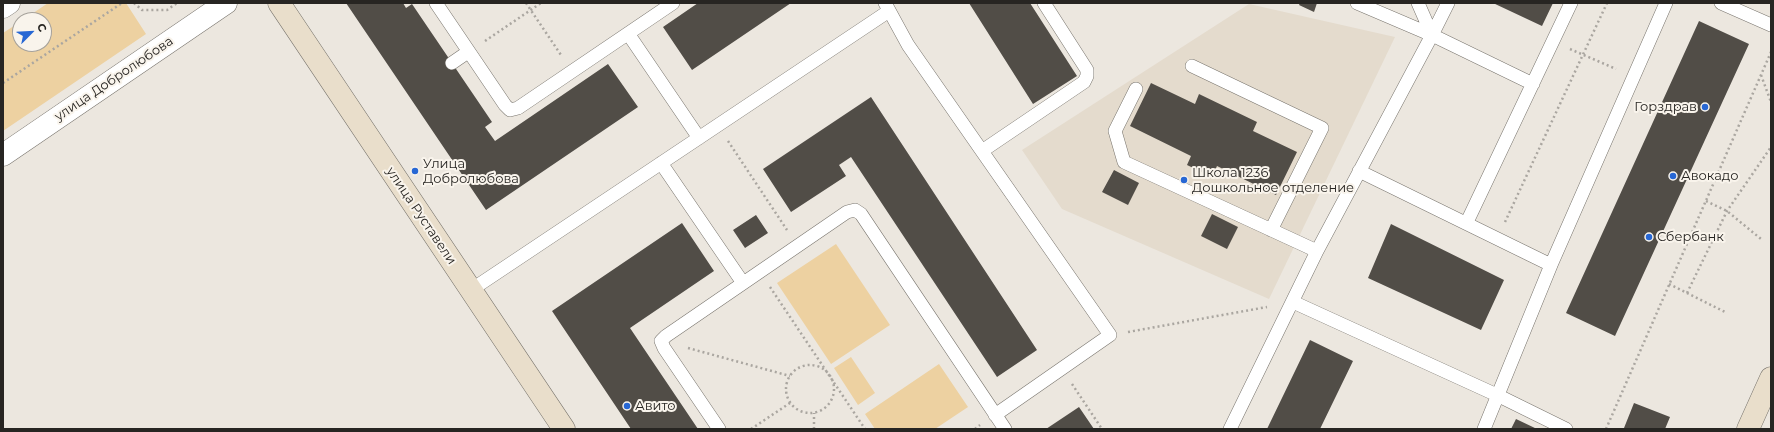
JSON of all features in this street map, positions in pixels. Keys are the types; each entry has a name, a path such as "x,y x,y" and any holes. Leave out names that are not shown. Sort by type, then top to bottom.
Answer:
{"main road":[{"name":"улица Руставели","path":"279,3 564,429"},
{"path":"1748,429 1771,378"}],"street":[{"path":"3,7 9,3"},
{"name":"улица Добролюбова","path":"3,155 226,3"}],"lane":[{"path":"436,3 468,52 510,110 518,108 673,3"},
{"path":"982,151 1084,82 1087,76 1087,70 1044,3"},
{"path":"1357,3 1432,35 1533,84"},
{"path":"1418,3 1432,35"},
{"path":"1230,429 1317,251 1448,3"},
{"path":"1467,222 1571,3"},
{"path":"1484,429 1499,396 1551,264 1666,3"},
{"path":"1721,3 1771,25"},
{"path":"471,290 699,138 887,7 908,45 1110,335 996,415"},
{"path":"629,34 699,138"},
{"path":"452,63 468,52"},
{"path":"1192,66 1322,128 1271,230"},
{"path":"1136,90 1115,131 1124,162 1317,251"},
{"path":"661,163 743,283"},
{"path":"1359,171 1551,264"},
{"path":"719,429 664,348 661,341 666,336 847,212 855,210 861,214 1005,429"},
{"path":"1293,302 1499,396 1566,429"}],"path":[{"path":"3,83 122,3"},
{"path":"134,3 142,10 167,10 177,3"},
{"path":"526,3 572,72"},
{"path":"468,52 541,3"},
{"path":"1497,238 1607,3"},
{"path":"1553,41 1617,69"},
{"path":"1606,429 1771,52"},
{"path":"1761,74 1771,102"},
{"path":"718,125 797,247"},
{"path":"1687,293 1727,211 1771,148"},
{"path":"1706,201 1727,211 1761,239"},
{"path":"760,271 866,429"},
{"path":"1669,284 1726,313"},
{"path":"1110,335 1293,302"},
{"path":"661,341 790,376"},
{"path":"805,366 814,366 823,369 830,376 833,385 833,394 830,403 823,409 814,413 805,413 796,409 790,403 786,394 786,384 796,369 805,366"},
{"path":"1061,369 1102,429"},
{"path":"751,429 790,403"},
{"path":"814,413 814,429"}],"shaded area":[{"path":"48,3 126,3 146,34 3,131 3,33 12,27 12,52 52,52 52,12 35,12"},
{"name":"Школа 1236 Дошкольное отделение","path":"1249,4 1395,37 1269,299 1062,209 1022,150"},
{"path":"836,244 890,325 831,364 777,283"},
{"path":"851,357 875,393 858,405 834,368"},
{"path":"939,364 968,407 935,429 875,429 865,414"}],"building":[{"path":"346,3 403,3 406,8 412,4 492,122 485,127 495,141 608,64 638,107 486,210"},
{"path":"698,3 791,3 692,70 663,27"},
{"path":"969,3 1030,3 1077,76 1033,104"},
{"path":"1300,3 1317,3 1314,12 1299,5"},
{"path":"1493,3 1553,3 1542,26"},
{"path":"1699,21 1749,44 1615,336 1566,313"},
{"path":"1151,83 1195,104 1199,94 1257,122 1253,131 1297,152 1276,195 1217,166 1212,177 1187,165 1191,156 1130,126"},
{"path":"871,97 1037,350 997,377 851,157 839,165 846,176 791,212 763,169"},
{"path":"1114,170 1139,183 1128,205 1102,192"},
{"path":"1212,214 1238,227 1227,249 1201,236"},
{"path":"756,215 768,233 745,248 733,230"},
{"path":"682,223 714,271 630,328 698,429 631,429 552,311"},
{"path":"1391,224 1504,280 1481,330 1368,278"},
{"path":"1310,340 1353,361 1320,429 1267,429"},
{"path":"1634,403 1670,417 1665,429 1624,428"},
{"path":"1079,407 1094,429 1046,429"},
{"path":"1516,419 1537,429 1511,429"}],"place":[{"name":"Горздрав","path":"1705,107"},
{"name":"Улица Добролюбова","path":"415,171"},
{"name":"Авокадо","path":"1673,176"},
{"name":"Школа 1236 Дошкольное отделение","path":"1184,180"},
{"name":"Сбербанк","path":"1649,237"},
{"name":"Авито","path":"627,406"}]}
